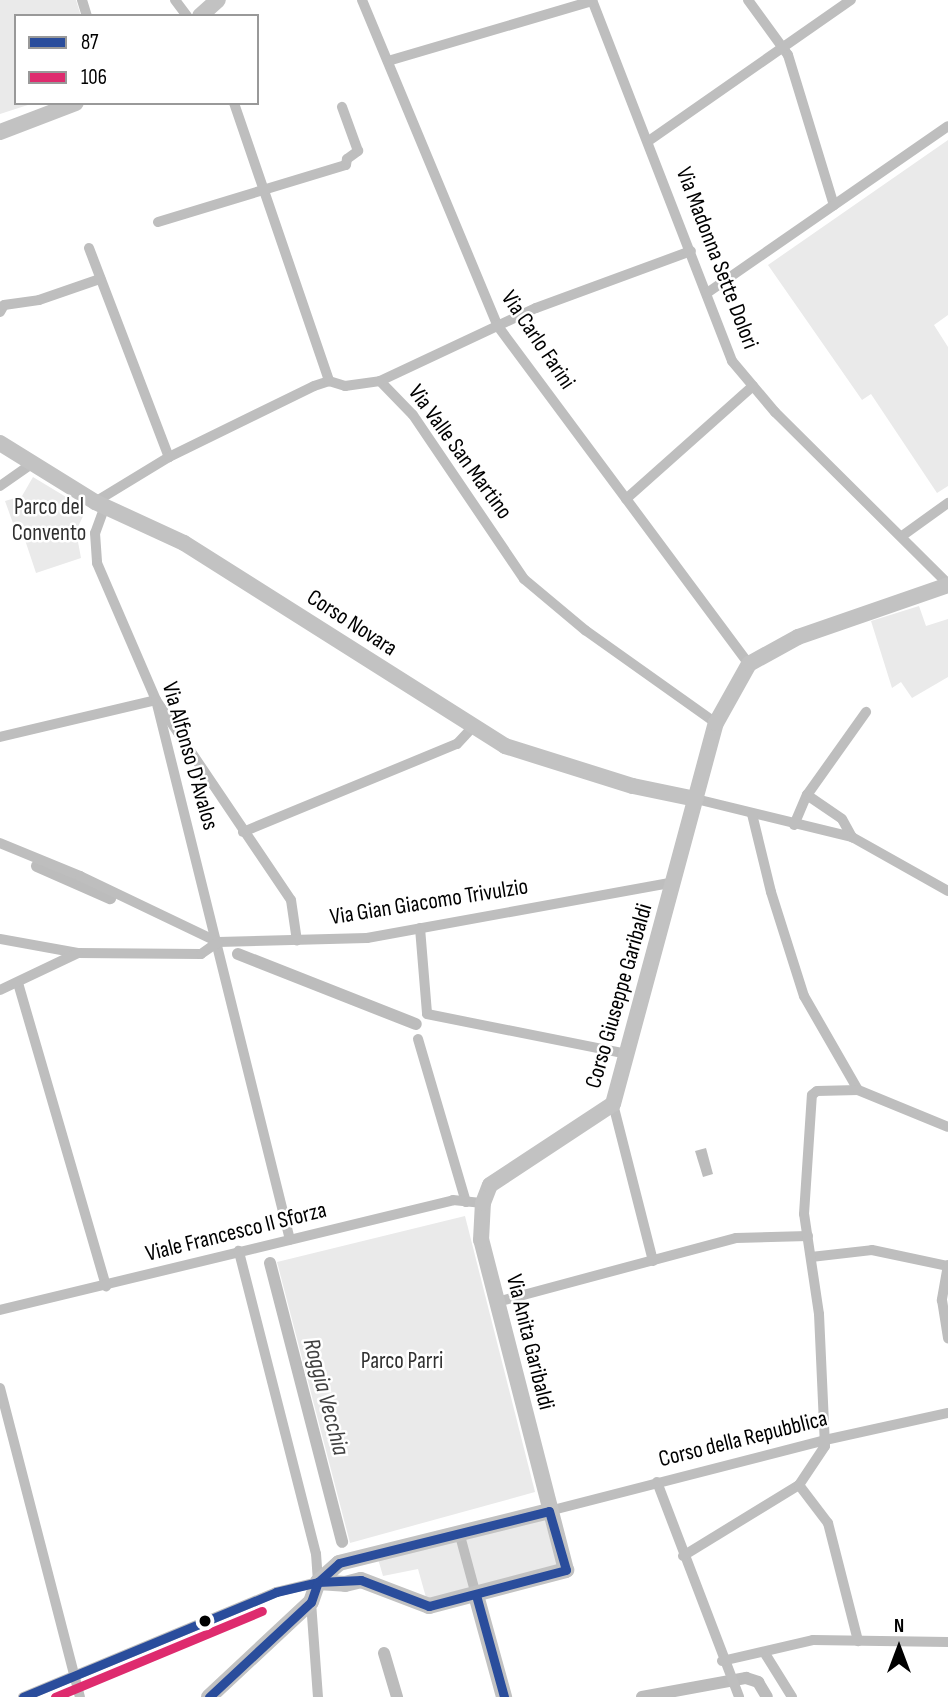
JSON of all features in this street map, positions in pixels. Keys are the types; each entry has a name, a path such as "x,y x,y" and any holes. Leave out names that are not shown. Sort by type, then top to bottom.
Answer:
{"street":[{"path":"202,14 218,0"},
{"name":"Via Carlo Farini","path":"362,0 497,325 749,664"},
{"path":"748,0 782,46 834,205"},
{"path":"650,140 851,0"},
{"path":"387,61 592,1"},
{"name":"Via Madonna Sette Dolori","path":"592,1 650,140 732,361 753,386 948,585"},
{"path":"0,132 71,105"},
{"path":"235,105 267,189 329,381"},
{"path":"158,222 346,165 346,159 358,151 342,107"},
{"path":"707,293 948,126"},
{"path":"89,248 169,457"},
{"path":"380,381 497,325 691,251"},
{"path":"0,312 4,305 39,300 100,279"},
{"name":"Via Valle San Martino","path":"100,504 169,457 246,416 329,381 345,386 380,381 413,415 524,579 584,630 716,723"},
{"path":"626,499 753,386"},
{"name":"Corso Novara","path":"0,443 100,504 184,542 471,729 533,756 633,786 696,799"},
{"path":"0,486 32,464"},
{"path":"902,536 948,503"},
{"name":"Via Alfonso D'Avalos","path":"100,504 95,533 97,563 156,700 290,1240"},
{"path":"749,664 798,638 948,585"},
{"name":"Corso Giuseppe Garibaldi","path":"491,1185 613,1104 716,723 749,664"},
{"path":"0,737 156,700 291,900 297,941"},
{"path":"794,825 807,795 866,712"},
{"path":"243,832 457,744 471,729"},
{"path":"807,795 842,819 852,837"},
{"path":"696,799 852,837 946,893"},
{"path":"752,814 771,892 804,996 858,1090"},
{"name":"Via Gian Giacomo Trivulzio","path":"0,843 80,876 218,943 367,938 675,882"},
{"path":"420,928 427,1014 628,1054"},
{"path":"0,939 78,953 201,954 218,943"},
{"path":"0,990 78,953"},
{"path":"18,983 106,1286"},
{"path":"418,1039 466,1202"},
{"path":"682,1556 776,1499 801,1488 821,1455 825,1440 805,1175 812,1095 826,1090 858,1090 948,1127"},
{"path":"613,1104 653,1261"},
{"name":"Via Anita Garibaldi","path":"475,1595 566,1570 481,1240 483,1203 491,1185"},
{"name":"Viale Francesco II Sforza","path":"0,1310 453,1200 483,1203"},
{"path":"497,1302 753,1235 808,1236"},
{"path":"811,1257 872,1250 948,1265 942,1300 948,1339"},
{"path":"239,1251 316,1554 318,1582 311,1602 318,1697"},
{"path":"0,1392 72,1677 80,1697"},
{"name":"Corso della Repubblica","path":"549,1511 825,1440 948,1413"},
{"path":"656,1482 722,1661 739,1697"},
{"path":"801,1488 828,1523 858,1641"},
{"path":"318,1582 339,1563 549,1511"},
{"path":"460,1532 504,1697"},
{"path":"375,1554 371,1567 377,1585"},
{"path":"23,1697 276,1592 318,1582 345,1584 361,1580 429,1606 475,1595"},
{"path":"209,1697 311,1602"},
{"path":"722,1661 813,1640 948,1642"},
{"path":"764,1652 792,1697"}],"green space":[{"path":"0,0 76,0 80,14 14,14 14,105 28,105 0,114"},
{"path":"948,140 948,315 934,325 948,347 948,486 937,493 871,394 862,400 768,265"},
{"name":"Parco del Convento","path":"33,477 81,506 84,514 76,531 81,558 36,573 20,525 14,526 5,501 22,496"},
{"path":"919,606 926,626 948,619 948,677 912,698 901,682 892,688 871,621"},
{"name":"Parco Parri","path":"465,1216 535,1492 350,1543 277,1262"},
{"path":"545,1518 560,1567 427,1601 418,1569 383,1576 378,1559"}],"shaded area":[{"path":"706,1148 713,1174 703,1177 695,1151"}],"waterway":[{"name":"Roggia Vecchia","path":"37,866 110,898"},
{"name":"Roggia Vecchia","path":"238,954 416,1024"},
{"name":"Roggia Vecchia","path":"270,1263 342,1542"},
{"name":"Roggia Vecchia","path":"384,1653 397,1697"},
{"name":"Roggia Vecchia","path":"642,1697 746,1678 758,1682 767,1697"}],"transit line":[{"name":"87","path":"549,1511 566,1570 429,1606 361,1580 318,1582 339,1563 549,1511"},
{"name":"87","path":"23,1697 276,1592 318,1582"},
{"name":"87","path":"209,1697 311,1602 318,1582"},
{"name":"87","path":"476,1595 504,1697"},
{"name":"106","path":"55,1697 262,1611"}]}
